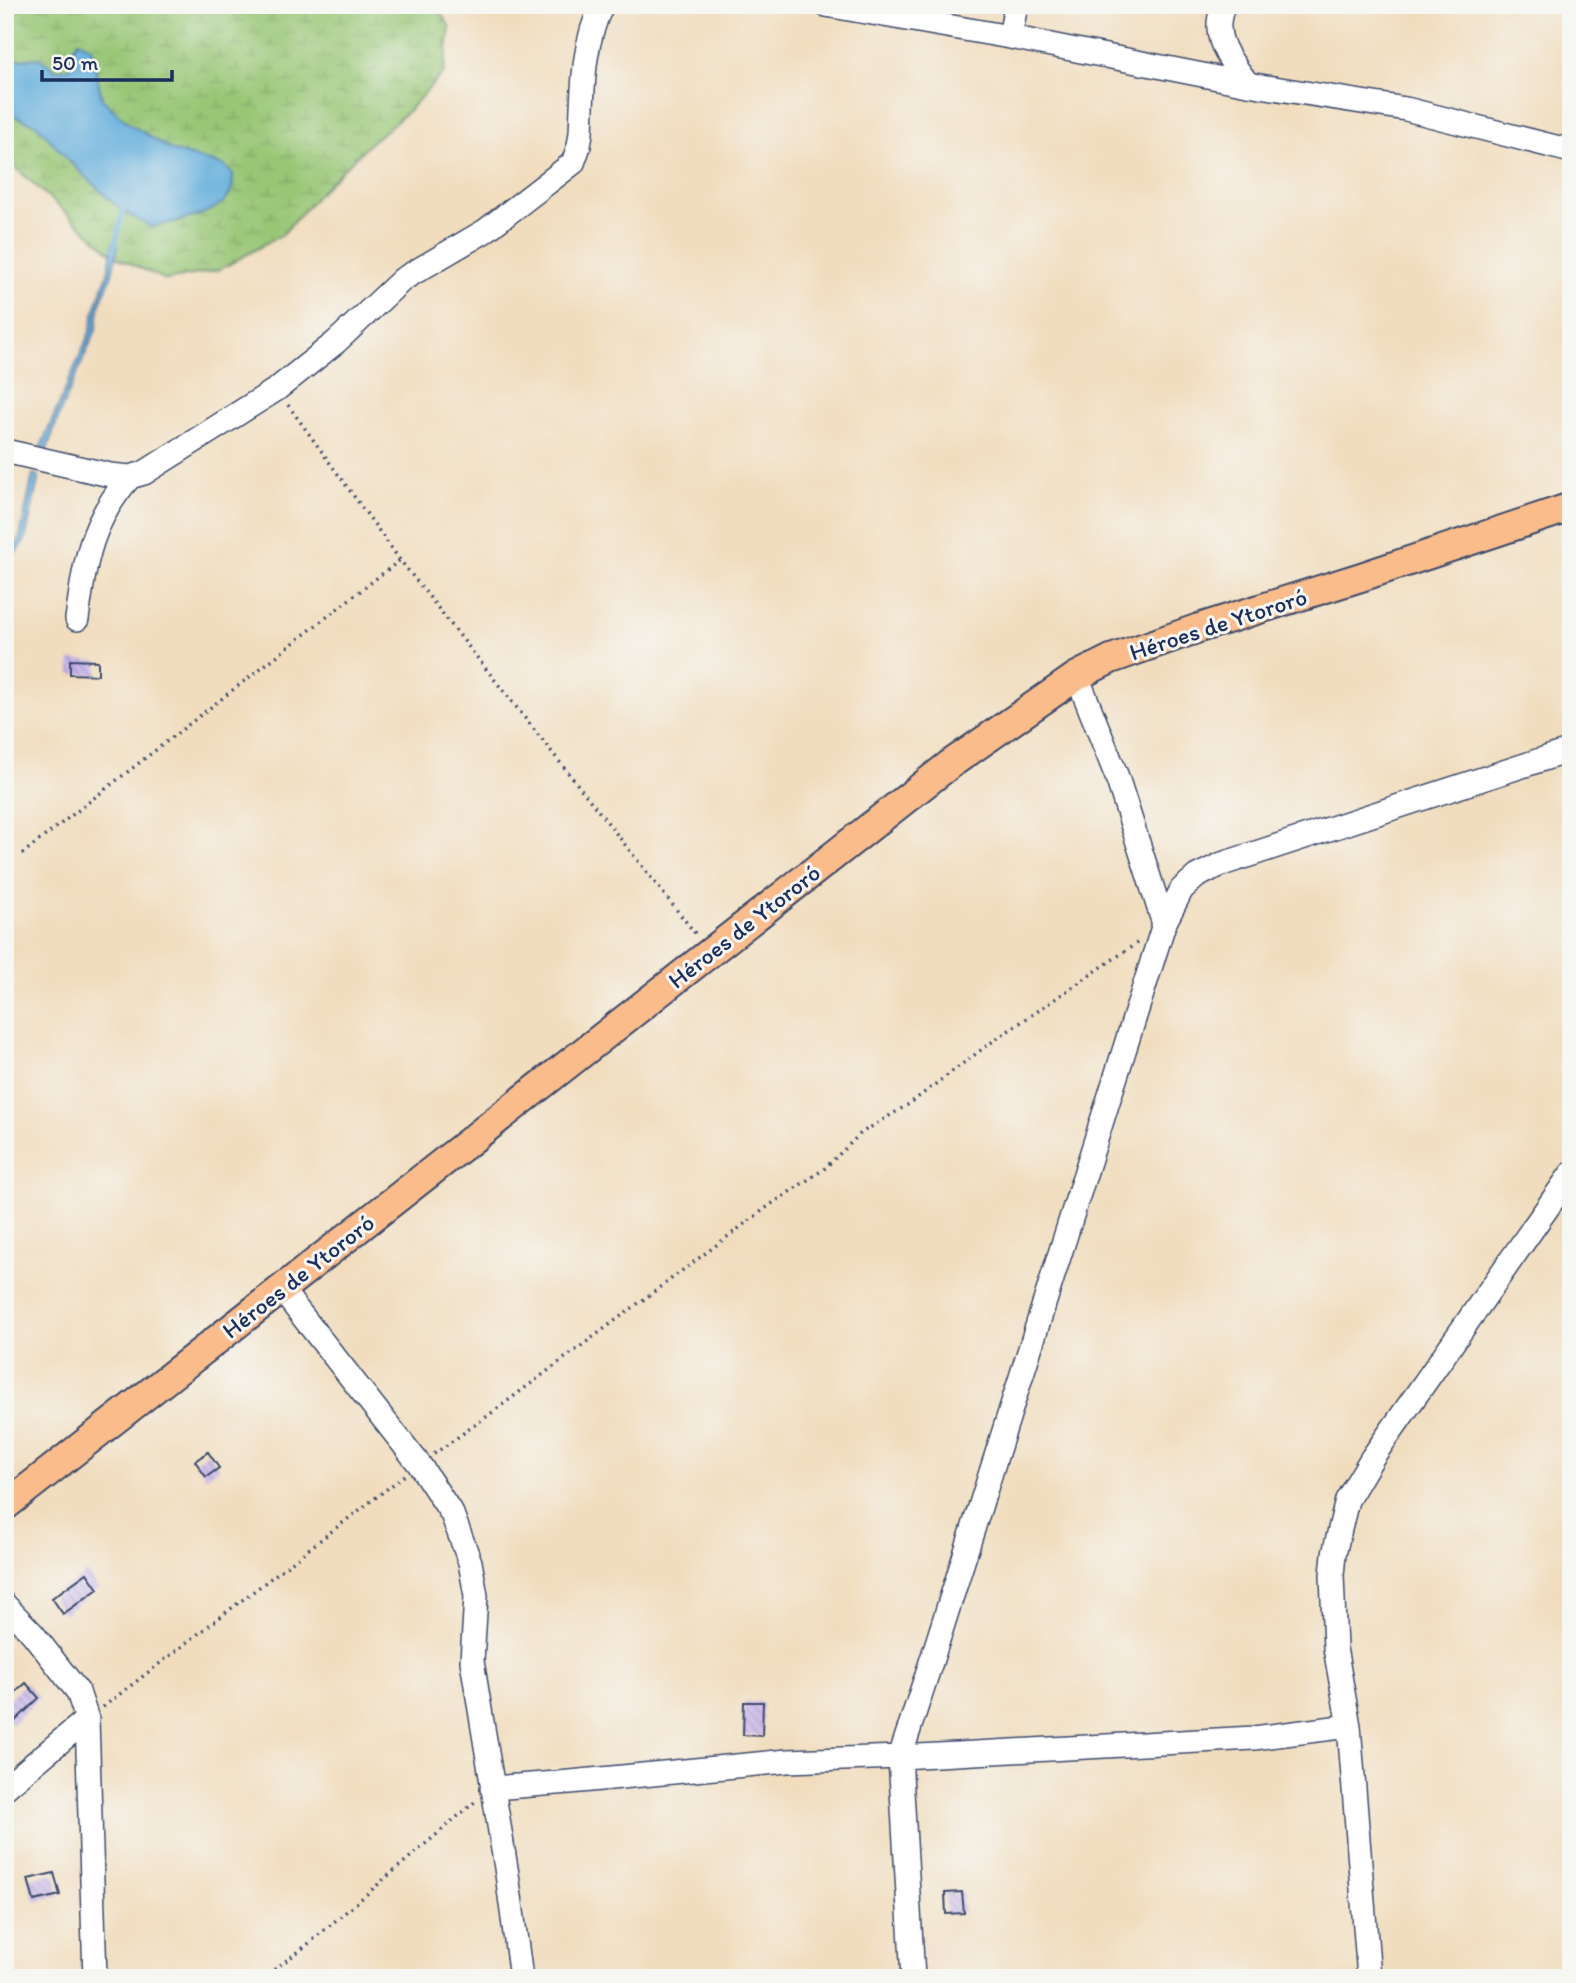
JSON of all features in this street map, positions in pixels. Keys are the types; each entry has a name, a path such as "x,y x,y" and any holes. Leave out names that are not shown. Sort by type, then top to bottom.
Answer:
{"main road":[{"name":"Héroes de Ytororó","path":"5,1506 949,765 1077,676 1111,659 1199,628 1571,507"}],"street":[{"path":"5,451 110,475 130,477 144,473 277,389 336,342 403,279 485,231 573,163 581,133 586,53 592,27 602,5"},
{"path":"826,5 1010,37 1248,84 1406,109 1571,151"},
{"path":"1010,37 1017,5"},
{"path":"1223,5 1218,27 1223,46 1248,84"},
{"path":"77,619 84,566 96,528 116,494 130,477"},
{"path":"1077,676 1116,777 1164,924"},
{"path":"913,1978 900,1757 1164,924 1182,889 1197,876 1222,864 1571,750"},
{"path":"1369,1977 1349,1726 1335,1648 1332,1575 1334,1554 1347,1500 1372,1458 1571,1174"},
{"path":"281,1289 419,1464 452,1514 470,1562 476,1596 472,1661 522,1978"},
{"path":"5,1605 33,1634 78,1692 87,1719 94,1978"},
{"path":"5,1788 87,1719"},
{"path":"492,1787 787,1761 1254,1738 1349,1726"}],"path":[{"path":"277,389 400,560 711,953"},
{"path":"22,853 400,560"},
{"path":"87,1719 419,1464 769,1205 824,1169 861,1133 908,1104 989,1044 1164,924"},
{"path":"263,1978 307,1945 492,1787"}],"green space":[{"path":"5,5 435,5 450,27 444,72 407,112 369,144 322,190 283,234 219,270 166,280 116,257 11,164 5,150"}],"water":[{"path":"78,41 91,47 102,99 128,123 173,151 225,166 233,174 232,189 226,199 208,212 151,227 122,211 71,163 37,125 10,114 5,104 5,68 15,60 39,58 56,70 70,68 71,51"},
{"path":"113,243 118,246 112,274 100,304 96,330 59,415 47,450 40,449 90,332 108,273"},
{"path":"33,474 39,476 25,540 5,567 5,557 19,541"}],"building":[{"path":"70,660 98,661 98,675 70,674"},
{"path":"208,1452 219,1468 206,1477 195,1461"},
{"path":"87,1573 98,1589 63,1614 52,1598"},
{"path":"26,1683 39,1698 12,1724 5,1717 5,1702"},
{"path":"744,1702 763,1702 762,1736 743,1735"},
{"path":"54,1873 60,1895 34,1901 28,1879"},
{"path":"962,1892 964,1913 946,1914 945,1893"}],"waterway":[{"path":"114,249 124,207"}]}
